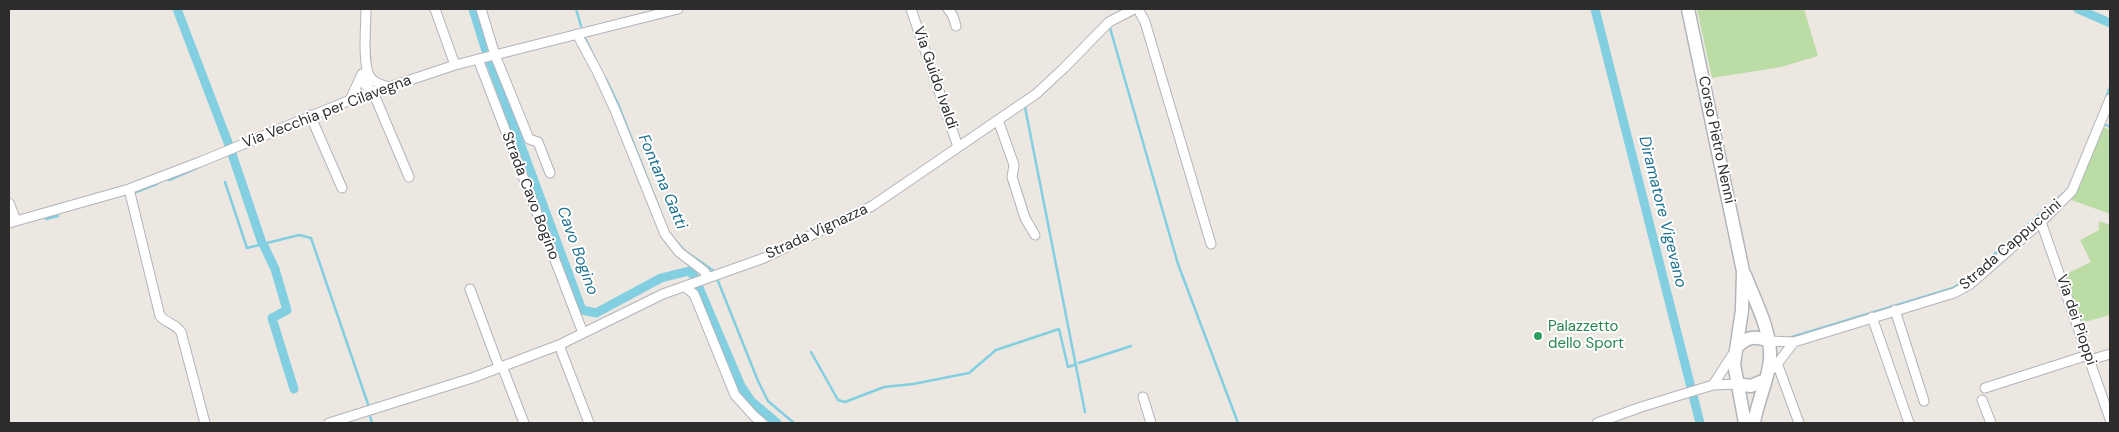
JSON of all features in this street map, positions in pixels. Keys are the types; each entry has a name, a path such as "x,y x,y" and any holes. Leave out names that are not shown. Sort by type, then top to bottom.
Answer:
{"main road":[{"name":"Corso Pietro Nenni","path":"1688,9 1743,271 1769,341 1770,361 1754,423"},
{"name":"Corso Pietro Nenni","path":"1743,271 1742,310 1734,364 1744,423"},
{"path":"1737,346 1748,338 1755,337 1769,341"},
{"path":"1737,384 1751,386 1765,380"}],"street":[{"path":"366,9 366,64 370,78 378,84 388,87"},
{"path":"435,9 455,65"},
{"path":"481,9 495,55 529,139 538,142 550,173"},
{"name":"Via Vecchia per Cilavegna","path":"12,221 129,189 310,115 455,65 678,9"},
{"name":"Via Guido Ivaldi","path":"911,9 958,147"},
{"path":"948,9 953,16 956,26"},
{"name":"Strada Vignazza","path":"329,423 456,382 559,345 663,294 793,245 872,206 1036,94 1109,22 1134,9"},
{"path":"1138,9 1145,22 1211,244"},
{"path":"577,34 615,110 665,234 679,252 704,272 703,280 694,294 736,395 762,423"},
{"name":"Strada Cavo Bogino","path":"478,59 583,333"},
{"path":"350,100 366,64"},
{"path":"362,75 366,86 373,92 409,177"},
{"name":"Strada Cappuccini","path":"1794,342 1954,293 1969,285 2041,222 2072,191 2110,99"},
{"path":"310,115 342,188"},
{"path":"998,120 1014,165 1012,177 1025,218 1035,235"},
{"path":"129,189 160,316 165,322 177,327 181,332 205,423"},
{"path":"9,203 12,221"},
{"name":"Via dei Pioppi","path":"2041,222 2110,418"},
{"path":"470,289 524,423"},
{"path":"1895,310 1924,401"},
{"path":"1872,317 1909,423"},
{"path":"1769,341 1794,342"},
{"path":"1765,380 1794,342"},
{"path":"559,345 589,423"},
{"path":"1713,385 1737,346"},
{"path":"1985,388 2089,358 2110,354"},
{"path":"1777,363 1799,423"},
{"path":"1597,423 1713,385 1737,384"},
{"path":"1143,397 1151,423"},
{"path":"1982,400 1991,423"}],"green space":[{"path":"1697,9 1804,9 1818,56 1781,67 1712,78"},
{"path":"2104,127 2110,130 2110,214 2069,199 2096,138"},
{"path":"2099,221 2110,225 2110,315 2081,323 2064,275 2091,262 2080,240 2099,230"}],"waterway":[{"path":"177,9 229,145 262,243"},
{"name":"Cavo Bogino","path":"473,9 486,51 582,310 596,313 661,278 689,271 694,276 741,386 751,401 777,423"},
{"name":"Fontana Gatti","path":"576,9 581,26"},
{"name":"Diramatore Vigevano","path":"1595,9 1700,423"},
{"path":"2078,9 2110,23"},
{"path":"1110,28 1178,264 1238,423"},
{"name":"Fontana Gatti","path":"585,38 596,61"},
{"name":"Fontana Gatti","path":"606,79 618,104 659,208"},
{"path":"2106,98 2110,87"},
{"path":"1025,107 1085,412"},
{"path":"2106,125 2110,127"},
{"path":"169,180 197,168"},
{"path":"225,182 247,248 299,235 311,238 369,407"},
{"path":"136,192 157,184"},
{"path":"1792,337 1953,288 1965,280 2064,193"},
{"path":"46,219 58,216"},
{"name":"Fontana Gatti","path":"676,241 685,251 714,271 758,381 768,401 794,423"},
{"path":"264,246 275,269 287,310 272,318 294,389"},
{"path":"811,352 838,400 845,402 884,387 913,384 969,373 996,350 1059,329 1068,367 1074,365"},
{"path":"1079,363 1131,346"},
{"path":"370,416 372,423"}],"place":[{"name":"Palazzetto dello Sport","path":"1538,336"}]}
